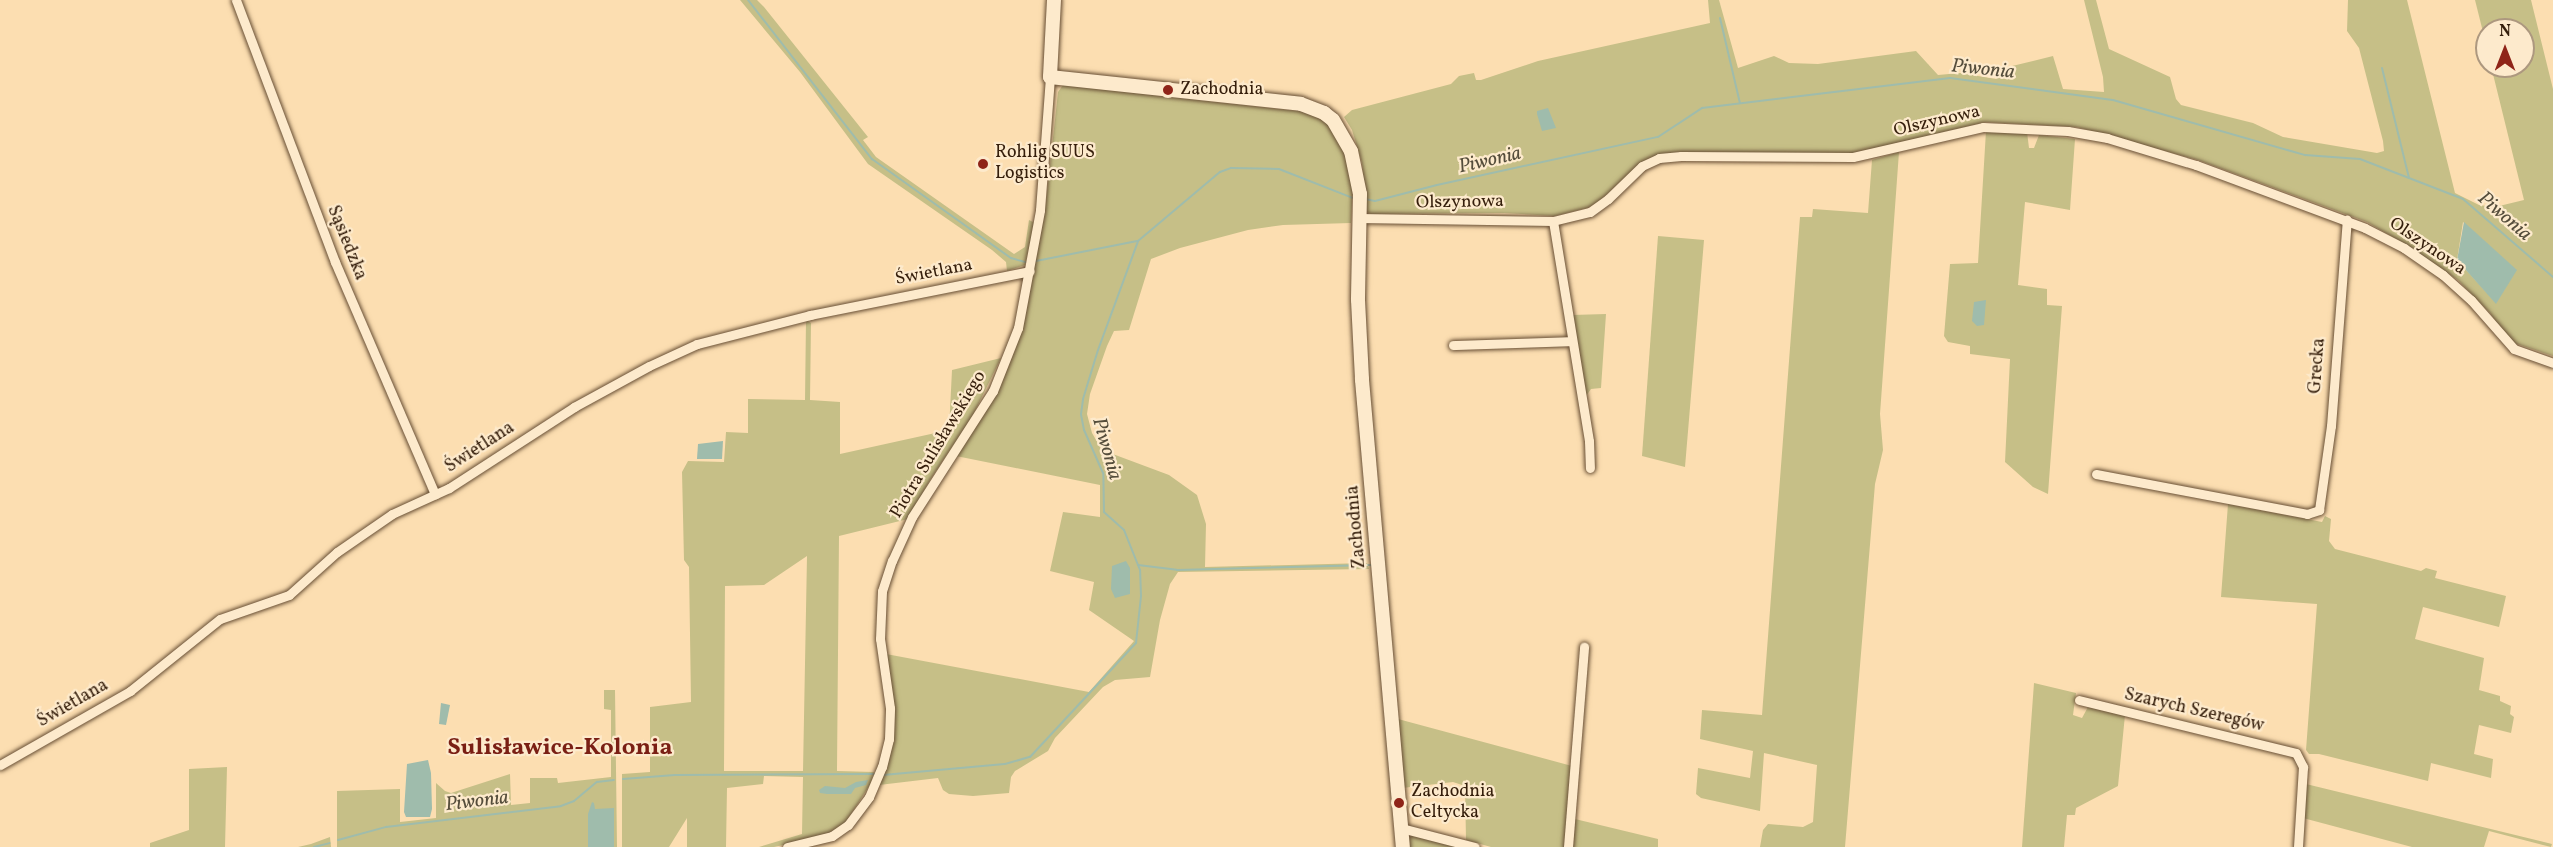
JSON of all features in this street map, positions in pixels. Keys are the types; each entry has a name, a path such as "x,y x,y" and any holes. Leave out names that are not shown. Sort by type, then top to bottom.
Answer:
{"street":[{"name":"Sąsiedzka","path":"236,0 335,262 435,494"},
{"path":"1050,77 1054,0"},
{"name":"Zachodnia","path":"1050,77 1282,101 1314,109 1332,120 1346,139 1356,165 1360,198 1360,349 1403,847"},
{"name":"Piotra Sulisławskiego","path":"787,847 820,840 840,831 855,818 875,784 886,753 890,724 879,624 886,577 900,542 924,497 982,409 1002,372 1018,328 1044,172 1050,77"},
{"name":"Olszynowa","path":"1359,218 1422,220 1497,218 1552,221 1590,212 1608,199 1642,166 1659,158 1681,156 1853,157 1992,126 2068,131 2117,141 2203,167 2347,220 2404,248 2438,271 2471,300 2514,349 2553,363"},
{"name":"Grecka","path":"2097,474 2299,513 2315,513 2322,503 2328,453 2347,220"},
{"path":"1552,221 1589,441 1590,468"},
{"name":"Świetlana","path":"0,765 130,691 220,619 289,595 338,552 392,514 435,494 589,399 688,347 810,315 1029,271"},
{"path":"1454,345 1571,341"},
{"path":"1568,847 1584,647"},
{"name":"Szarych Szeregów","path":"2079,700 2284,749 2299,756 2303,772 2298,847"},
{"path":"1401,828 1475,847"}],"shaded area":[{"path":"740,0 757,0 764,7 868,137 863,140 876,157 1014,254 1025,247 1029,220 1035,223 1025,265 1007,271 1006,262 992,250 868,164 800,72"},
{"path":"1708,0 1719,0 1738,68 1774,56 1789,63 1818,64 1916,51 1938,75 1960,73 1996,79 2008,67 2053,56 2063,89 2104,92 2103,77 2084,0 2096,0 2109,49 2170,77 2176,99 2181,105 2253,123 2283,137 2377,153 2384,151 2383,141 2359,48 2347,31 2348,0 2407,0 2455,193 2479,205 2495,207 2524,200 2494,78 2535,78 2535,18 2480,18 2475,0 2531,0 2553,89 2553,356 2514,343 2507,338 2490,313 2458,280 2367,222 2198,160 2077,127 1986,122 1855,153 1643,161 1597,203 1587,208 1555,216 1504,213 1371,214 1367,212 1362,163 1352,130 1344,117 1352,110 1451,84 1459,76 1474,73 1476,80 1481,80 1538,61 1710,23","holes":["2463,222 2516,270 2496,303 2457,260"]},
{"path":"1063,85 1305,112 1328,122 1342,141 1353,184 1351,223 1283,225 1248,230 1180,248 1151,259 1129,330 1114,331 1107,346 1090,394 1087,414 1092,433 1102,450 1169,475 1197,495 1206,524 1205,567 1367,563 1369,569 1178,572 1170,584 1160,620 1150,677 1115,680 1103,687 1055,738 1048,751 1015,771 1011,777 1009,793 973,796 949,794 943,790 938,778 879,785 885,768 894,708 886,654 1089,692 1134,641 1089,610 1094,582 1050,571 1063,512 1100,517 1100,485 956,456 994,396 1021,329 1046,202 1058,92"},
{"path":"1548,108 1556,128 1542,131 1537,111"},
{"path":"1986,131 2027,132 2029,148 2034,148 2039,135 2075,139 2070,210 2025,202 2018,285 2047,289 2047,305 2062,306 2048,494 2033,487 2005,462 2010,359 1970,354 1970,346 1948,342 1944,336 1950,264 1978,263"},
{"path":"1899,152 1880,414 1883,450 1875,484 1845,847 1760,847 1763,830 1768,824 1803,827 1813,822 1817,765 1764,753 1760,811 1701,798 1696,794 1698,768 1750,778 1753,751 1700,739 1702,710 1762,715 1800,217 1812,217 1813,209 1868,213 1872,160"},
{"path":"2464,222 2517,270 2496,304 2457,260"},
{"path":"1658,236 1704,240 1685,467 1642,456"},
{"path":"1986,300 1984,325 1977,326 1972,321 1974,302"},
{"path":"1606,314 1601,388 1591,389 1586,396 1572,315"},
{"path":"806,320 811,323 810,400 840,402 840,454 949,430 952,370 1001,358 973,415 930,480 908,519 839,536 837,771 874,772 871,783 846,822 834,831 812,839 774,847 759,847 802,834 803,777 764,776 763,784 727,788 726,847 687,847 687,818 669,847 622,847 622,774 650,772 650,707 691,702 689,567 684,560 682,472 688,461 724,462 726,432 748,433 748,399 805,400","holes":["807,556 803,771 724,771 725,586 764,585"]},
{"path":"723,441 722,459 697,459 698,444"},
{"path":"2228,504 2322,522 2325,516 2331,519 2329,541 2335,549 2421,571 2426,568 2437,571 2435,578 2506,596 2499,627 2423,607 2415,639 2484,658 2479,690 2500,696 2500,701 2511,706 2510,714 2514,717 2511,733 2479,725 2474,754 2493,759 2491,778 2431,763 2428,781 2319,754 2309,754 2306,750 2317,604 2221,597"},
{"path":"1126,561 1130,568 1130,594 1115,598 1111,589 1112,566"},
{"path":"2034,683 2076,693 2073,715 2082,718 2088,707 2125,715 2118,786 2076,808 2075,815 2067,815 2064,847 2022,847"},
{"path":"604,690 615,690 617,847 337,847 337,791 400,789 400,822 436,818 436,783 451,793 510,774 511,805 530,803 530,778 557,778 558,783 611,777 611,710 604,709"},
{"path":"441,703 450,705 446,725 439,724"},
{"path":"1398,719 1572,766 1565,847 1491,847 1466,840 1465,786 1453,782 1402,788"},
{"path":"428,760 431,773 432,809 430,817 406,817 404,812 407,764"},
{"path":"227,767 225,847 150,847 150,843 189,830 189,769"},
{"path":"868,780 866,785 855,788 851,794 827,794 820,793 819,790 825,786 845,788 856,782"},
{"path":"2306,784 2552,844 2551,847 2489,831 2484,847 2412,847 2303,818"},
{"path":"592,802 595,809 614,808 614,847 588,847 588,814"},
{"path":"1575,819 1658,839 1658,847 1573,847"},
{"path":"1413,835 1460,847 1409,847 1408,839"},
{"path":"330,837 331,847 298,847 311,844"}],"waterway":[{"path":"748,0 872,159 1011,258 1025,262"},
{"path":"1720,18 1740,103"},
{"path":"2382,68 2409,178"},
{"name":"Piwonia","path":"1365,199 1375,201 1437,185 1658,137 1702,108 1950,78 2113,100 2305,155 2360,159 2463,199 2553,277"},
{"name":"Piwonia","path":"883,775 1005,764 1030,757 1136,643 1141,596 1140,570 1124,530 1104,512 1103,473 1084,430 1081,414 1083,399 1098,350 1138,241 1220,172 1231,168 1279,169 1353,198"},
{"path":"1036,261 1137,241"},
{"path":"1138,565 1177,570 1372,565"},
{"name":"Piwonia","path":"623,779 675,775 875,774"},
{"name":"Piwonia","path":"338,840 386,827 561,806 574,801 597,782 614,780"},
{"name":"Piwonia","path":"314,847 330,843"}],"place":[{"name":"Zachodnia","path":"1168,90"},
{"name":"Rohlig SUUS Logistics","path":"983,164"},
{"name":"Zachodnia Celtycka","path":"1399,803"}],"district":[{"name":"Sulisławice-Kolonia","path":"560,749"}]}
